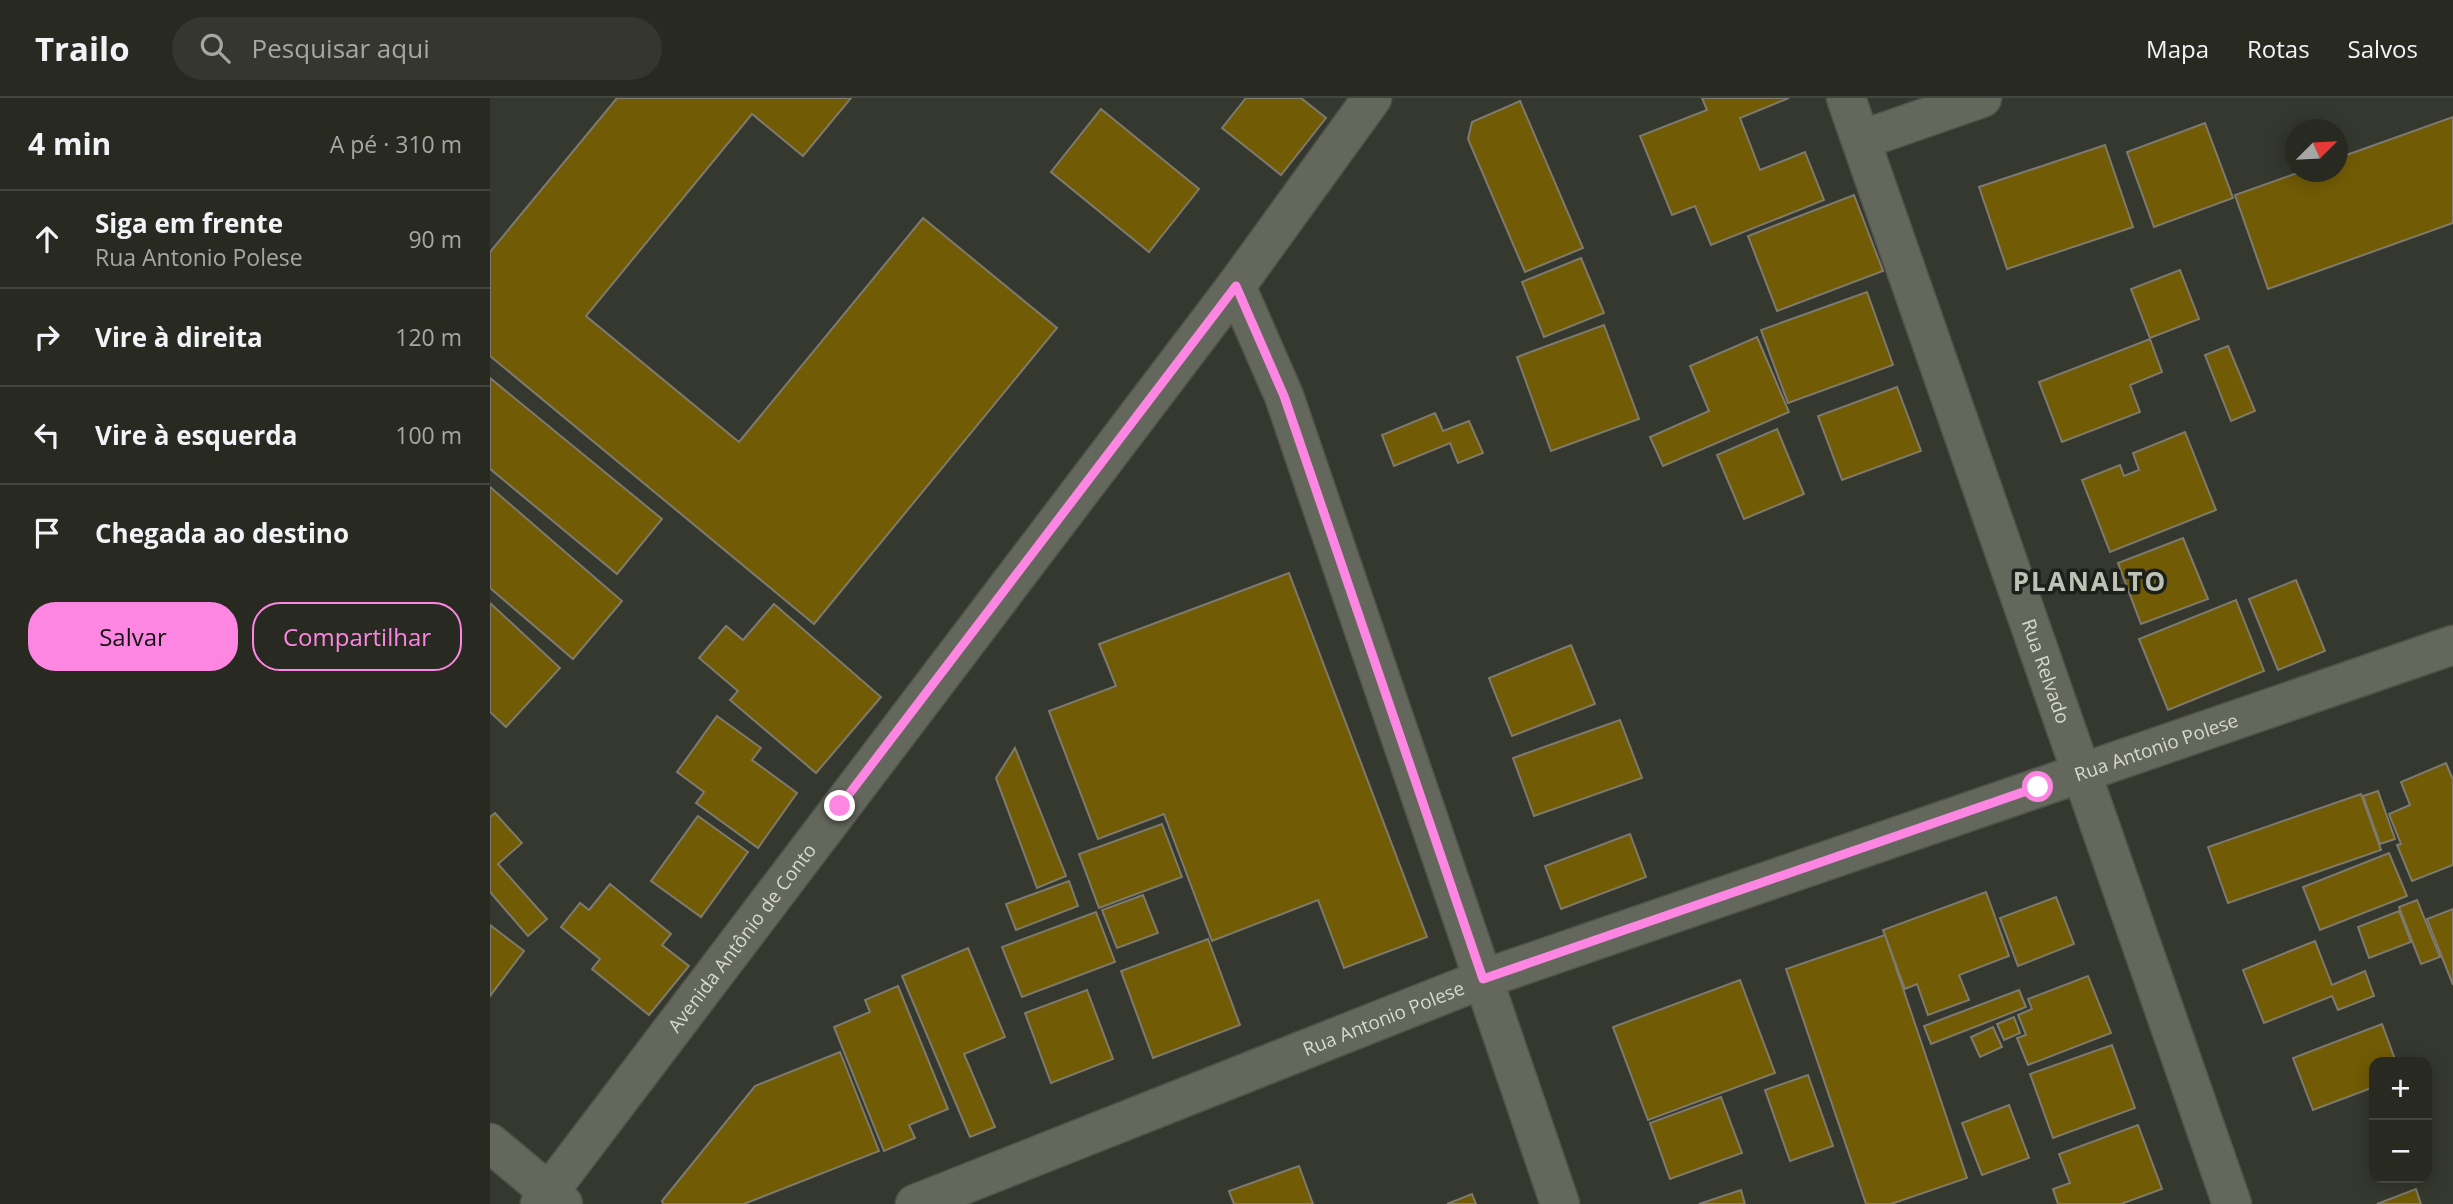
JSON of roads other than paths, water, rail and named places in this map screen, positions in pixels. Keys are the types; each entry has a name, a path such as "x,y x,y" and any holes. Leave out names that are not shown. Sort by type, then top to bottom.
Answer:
{"street":[{"name":"Avenida Antônio de Conto","path":"550,1200 1236,286 1372,98"},
{"name":"Rua Relvado","path":"1846,98 2232,1204"},
{"path":"1861,140 1982,98"},
{"path":"1236,286 1284,396 1560,1204"},
{"name":"Rua Antonio Polese","path":"915,1204 1483,979 2453,645"},
{"path":"490,1143 550,1200"}],"district":[{"name":"PLANALTO","path":"2090,581"}]}
